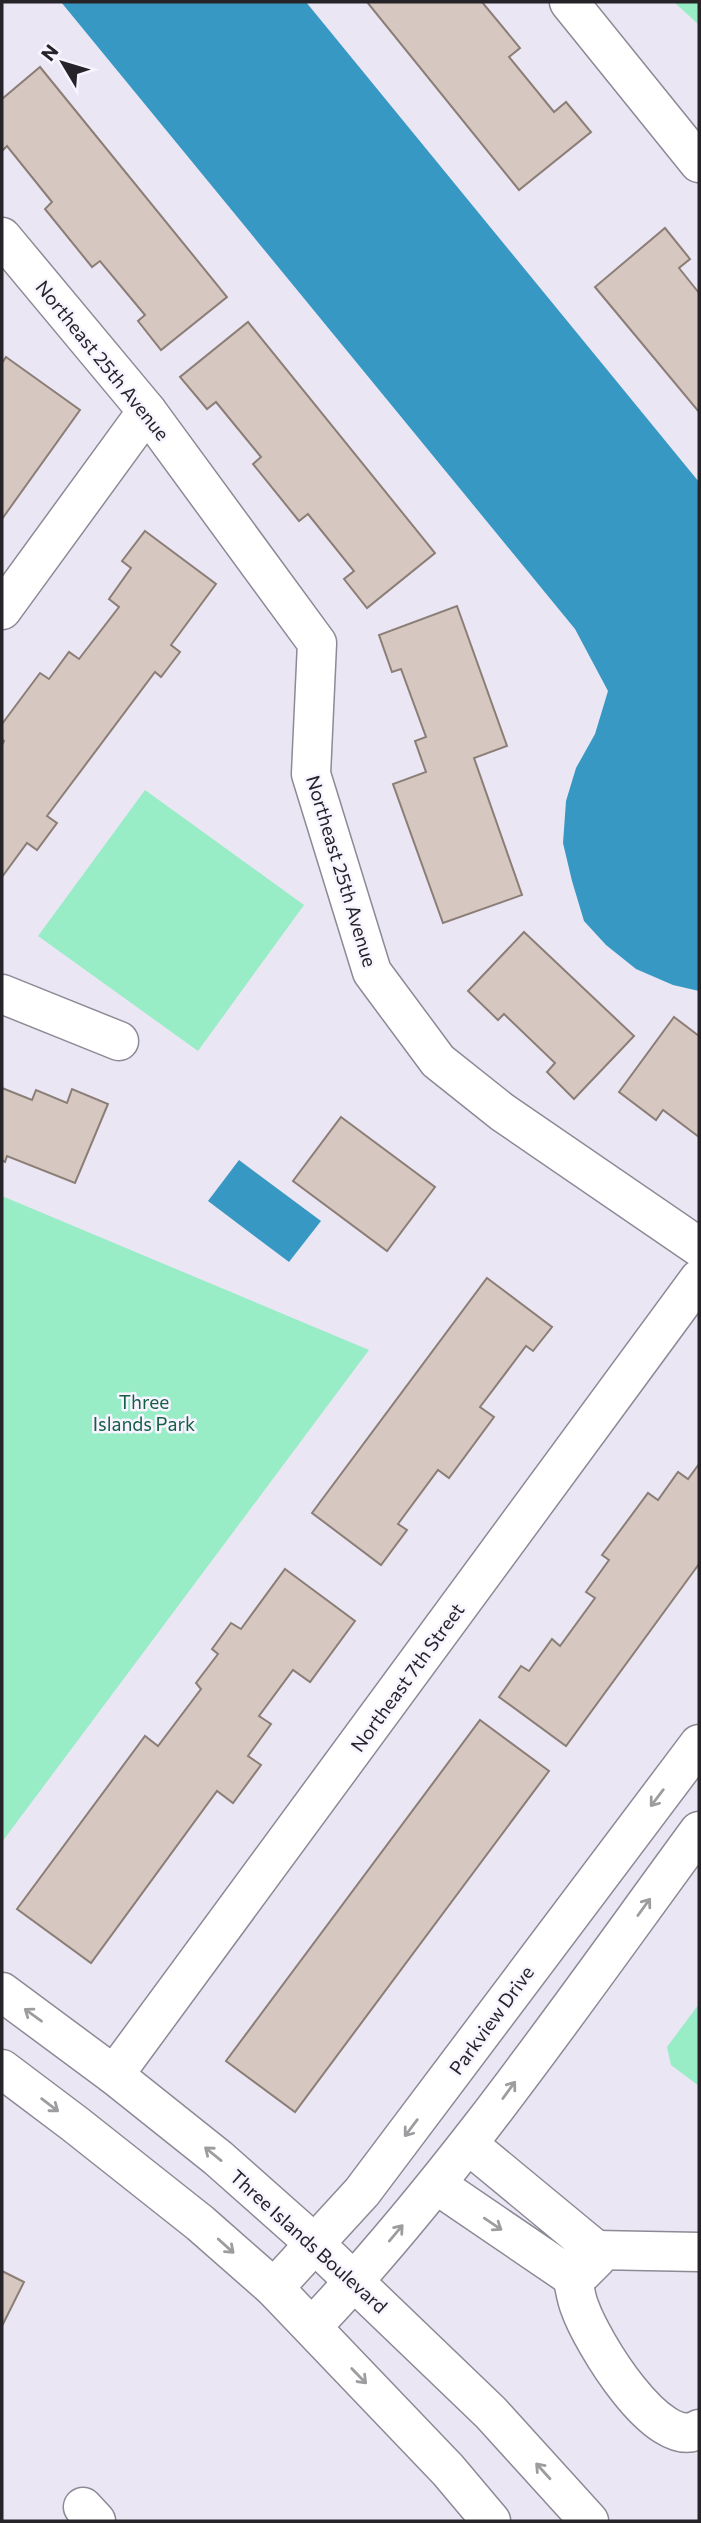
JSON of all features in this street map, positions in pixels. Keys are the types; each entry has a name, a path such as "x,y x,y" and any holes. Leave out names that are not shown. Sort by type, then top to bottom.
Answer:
{"street":[{"path":"569,2 699,163"},
{"name":"Northeast 25th Avenue","path":"2,237 147,411 317,643 311,774 372,972 438,1061 502,1112 699,1247"},
{"path":"2,610 147,411"},
{"path":"2,994 119,1041"},
{"name":"Northeast 7th Street","path":"114,2075 699,1279"},
{"name":"Parkview Drive","path":"274,2288 362,2192 699,1744"},
{"path":"312,2327 355,2281 469,2145 699,1831"},
{"name":"Three Islands Boulevard","path":"2,1992 114,2075 218,2158 315,2244 491,2413 589,2521"},
{"path":"2,2069 200,2223 274,2288 447,2470 491,2521"},
{"path":"469,2145 584,2263 580,2308 614,2370 638,2401 657,2420 676,2432 692,2433 699,2429"},
{"path":"437,2185 584,2263 699,2252"}],"green space":[{"path":"674,2 699,2 699,25"},
{"path":"145,790 304,905 198,1051 38,936"},
{"name":"Three Islands Park","path":"2,1196 369,1350 2,1842"},
{"path":"699,2004 699,2086 671,2065 667,2047"}],"water":[{"path":"61,2 306,2 699,482 699,991 673,985 636,969 606,945 584,921 563,843 566,801 576,768 595,734 608,691 575,629"},
{"path":"239,1160 321,1221 289,1262 208,1201"}],"building":[{"path":"367,2 482,2 520,48 509,57 554,112 566,102 591,132 519,190"},
{"path":"40,67 227,297 161,350 138,321 145,315 100,261 92,267 45,209 52,202 7,146 2,151 2,99"},
{"path":"665,228 690,259 679,268 699,293 699,412 595,287"},
{"path":"248,322 435,553 367,608 344,579 354,571 308,514 299,521 253,464 261,457 216,402 207,409 180,377"},
{"path":"6,357 80,410 2,519 2,363"},
{"path":"145,531 216,584 171,645 180,652 161,677 155,672 47,816 57,823 37,850 27,843 2,877 2,724 40,673 49,679 69,652 79,659 119,607 109,599 131,568 122,561"},
{"path":"457,606 507,746 474,758 522,895 443,923 393,784 426,772 415,741 426,737 401,669 392,672 379,635"},
{"path":"524,932 634,1036 574,1099 547,1072 555,1063 504,1014 498,1020 468,991"},
{"path":"674,1017 699,1036 699,1137 663,1110 656,1120 619,1092"},
{"path":"2,1088 32,1100 36,1090 67,1103 72,1089 108,1104 75,1183 7,1156 5,1162 2,1160"},
{"path":"341,1117 435,1187 387,1251 293,1181"},
{"path":"487,1278 552,1327 533,1351 526,1346 480,1407 494,1417 449,1478 438,1470 398,1524 407,1530 381,1565 312,1513"},
{"path":"699,1464 699,1564 566,1746 499,1697 521,1666 529,1671 552,1639 560,1646 595,1598 586,1592 609,1560 602,1555 648,1493 658,1500 678,1472 688,1479"},
{"path":"285,1569 355,1621 310,1682 293,1670 259,1716 271,1724 248,1756 261,1765 233,1803 217,1791 91,1963 17,1909 145,1736 158,1746 201,1689 196,1683 218,1654 212,1649 231,1623 241,1629"},
{"path":"480,1720 549,1771 295,2112 226,2061"},
{"path":"2,2271 24,2282 2,2326"}]}
